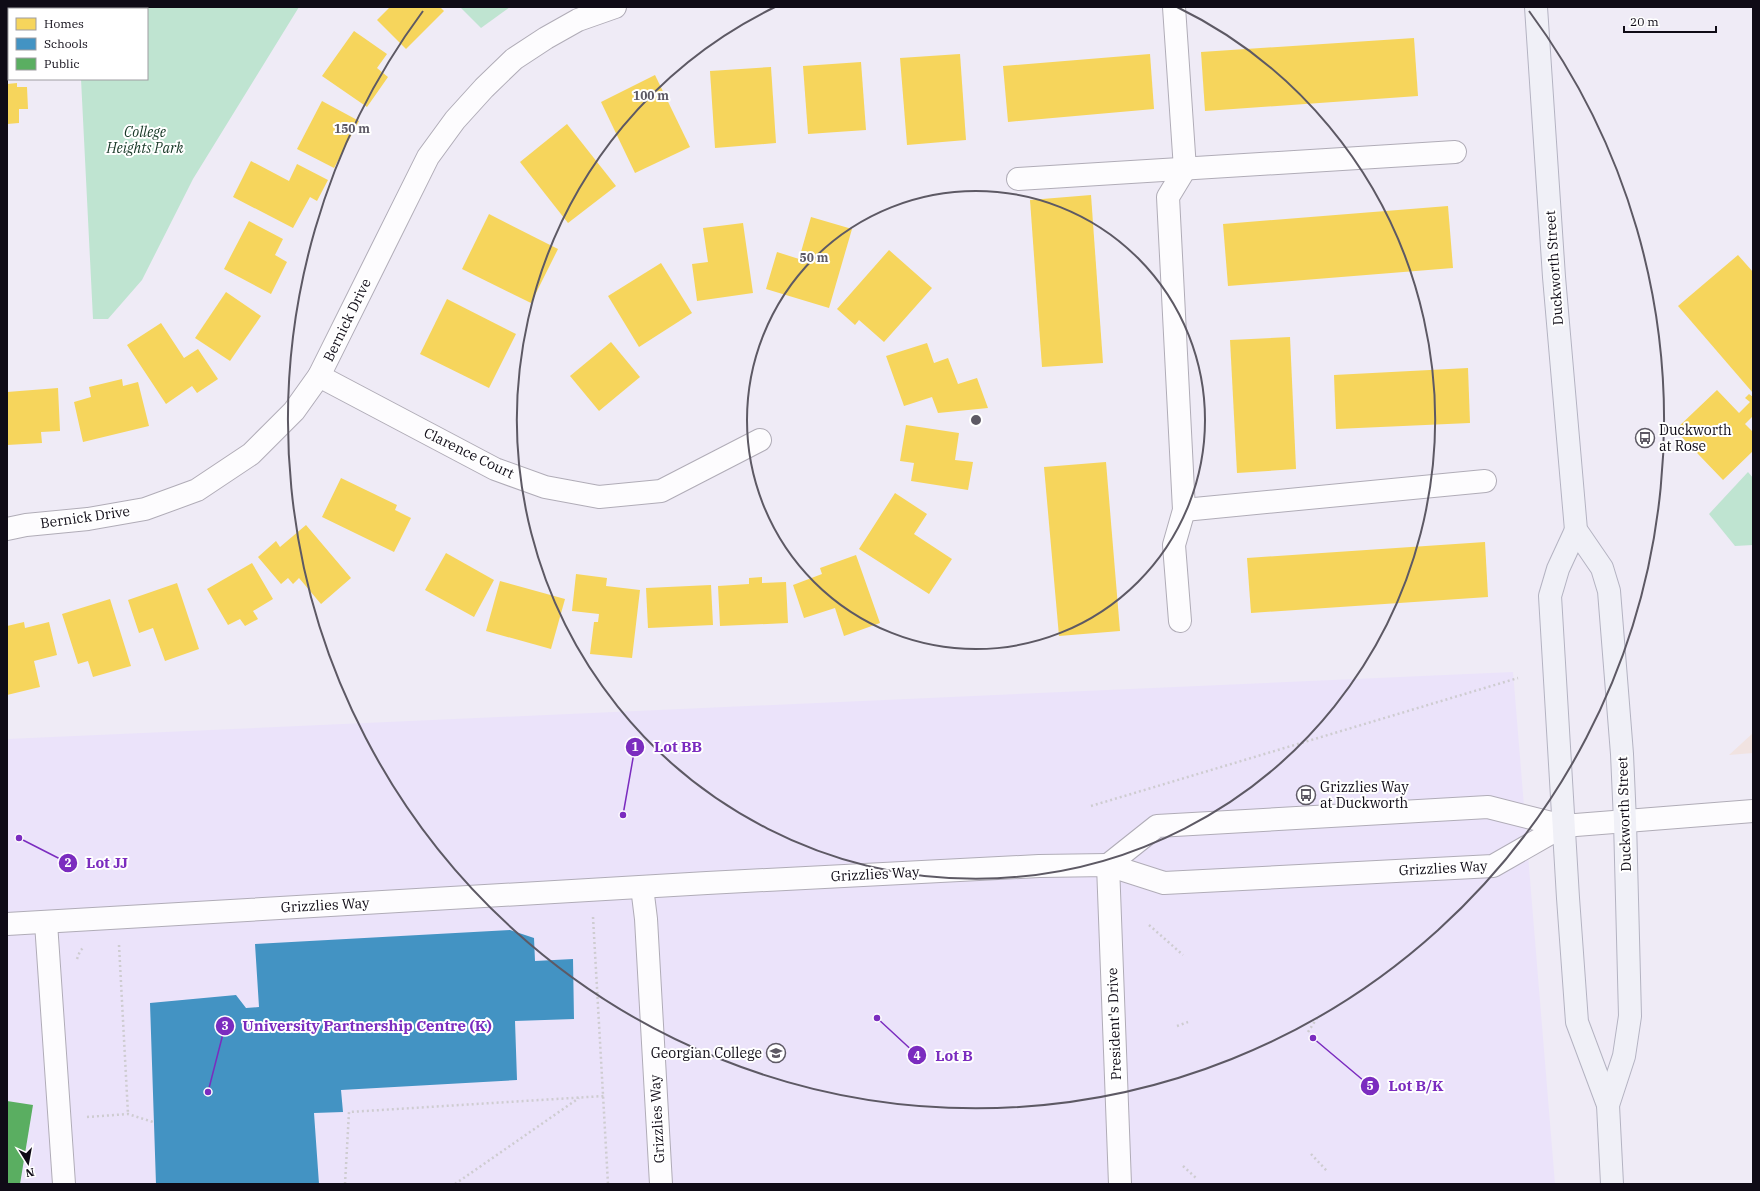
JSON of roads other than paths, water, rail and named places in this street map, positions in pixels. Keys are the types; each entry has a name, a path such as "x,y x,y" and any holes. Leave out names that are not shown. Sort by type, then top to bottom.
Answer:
{"main road":[{"name":"Duckworth Street","path":"1536,7 1554,277 1576,530 1602,568 1610,591 1625,821 1630,1016 1624,1056 1608,1105"},
{"name":"Duckworth Street","path":"1576,530 1558,569 1550,596 1563,826 1577,1022 1608,1105 1612,1184"}],"street":[{"name":"Bernick Drive","path":"7,529 26,525 88,519 146,509 197,490 251,454 294,411 320,376 428,157 455,120 484,88 514,59 546,38 578,20 615,7"},
{"path":"1174,7 1185,170 1168,197 1184,510 1174,545 1180,621"},
{"path":"1018,179 1185,170 1455,152"},
{"name":"Clarence Court","path":"320,376 495,469 545,486 599,497 661,491 760,440"},
{"path":"1184,510 1486,481"},
{"path":"1108,865 1157,826 1488,807 1563,826 1753,811"},
{"name":"Grizzlies Way","path":"7,924 46,923 924,871 1108,865 1164,883 1493,866 1563,826"},
{"name":"President's Drive","path":"1108,865 1120,1184"},
{"name":"Grizzlies Way","path":"642,887 646,919 661,1184"},
{"path":"46,923 64,1184"}],"place":[{"name":"Duckworth at Rose","path":"1645,438"},
{"name":"Grizzlies Way at Duckworth","path":"1306,795"},
{"name":"Lot BB","path":"623,815"},
{"name":"Lot JJ","path":"19,838"},
{"name":"Lot B","path":"877,1018"},
{"name":"Lot B/K","path":"1313,1038"},
{"name":"Georgian College","path":"776,1053"},
{"name":"University Partnership Centre (K)","path":"208,1092"}],"park label":[{"name":"College Heights Park","path":"145,140"}]}
